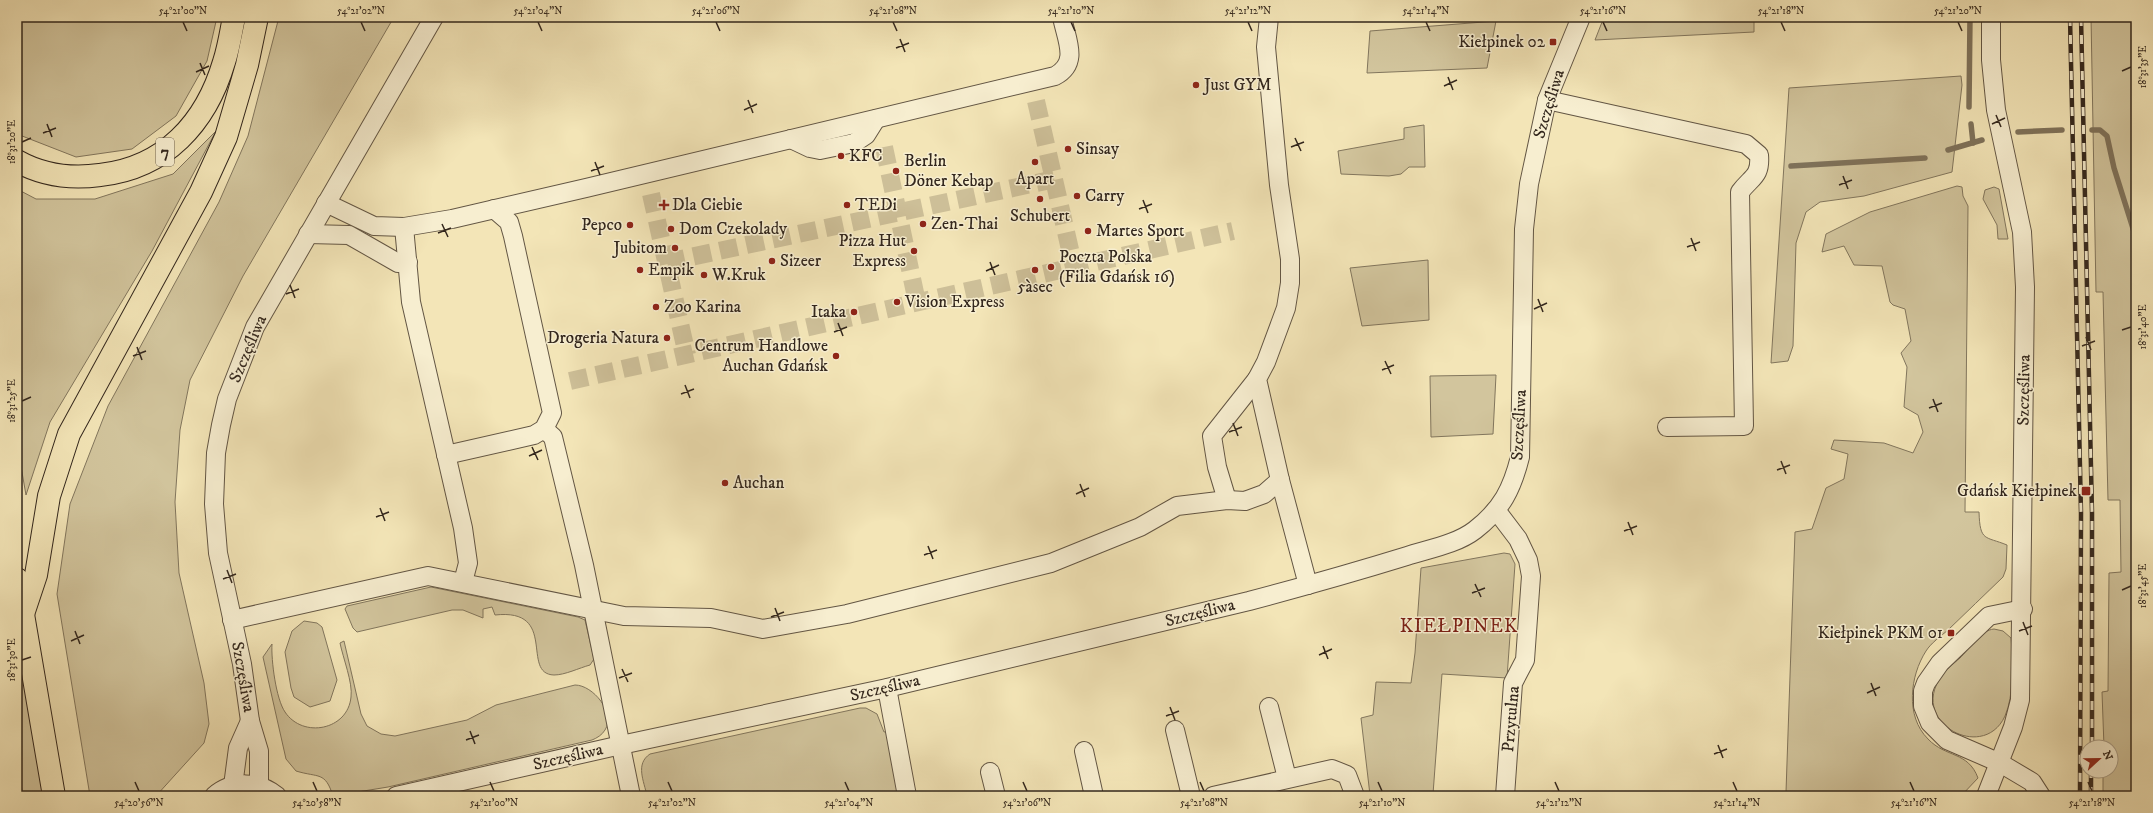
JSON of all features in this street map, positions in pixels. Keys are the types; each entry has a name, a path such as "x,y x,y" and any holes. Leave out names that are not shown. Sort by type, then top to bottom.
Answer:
{"main road":[{"name":"7","path":"17,161 28,168 56,175 88,177 121,173 143,164 169,149 190,129 210,100 224,62 234,17"},
{"path":"23,614 36,575 51,490 70,434 201,192 226,138 247,65 257,17"},
{"path":"17,579 54,796"}],"street":[{"name":"Szczęśliwa","path":"259,786 259,751 250,721 248,692 218,553 214,520 216,453 221,424 227,399 255,327 434,17"},
{"path":"326,203 374,226 404,227 494,209 791,139 810,148 820,150 854,143 866,135 876,119 1055,76 1064,72 1069,64 1070,55 1062,17"},
{"path":"1227,500 1217,466 1212,436 1257,379 1266,362 1286,308 1290,283 1290,259 1279,185 1266,47 1269,17"},
{"name":"Szczęśliwa","path":"1986,796 2013,727 2020,700 2023,609 2025,287 2022,232 1996,110 1991,60 1991,17"},
{"name":"Szczęśliwa","path":"396,796 621,745 887,688 1308,585 1460,539 1474,531 1496,510 1514,481 1520,457 1519,228 1547,100 1577,18"},
{"path":"1547,100 1746,144 1759,155 1760,167 1755,177 1745,185 1740,192 1744,426 1667,427"},
{"path":"446,455 534,435 544,429 552,413 551,402 523,277 509,222 494,209"},
{"path":"404,227 412,302 463,528 468,563 463,582"},
{"path":"308,234 349,236 398,263 408,262"},
{"path":"1257,379 1280,480 1308,585"},
{"path":"544,429 553,438 593,609 631,796"},
{"path":"232,620 428,576 624,616 711,618 763,629 771,628 847,614 1051,563 1140,527 1177,506 1227,500 1245,501 1264,494 1280,480"},
{"name":"Przytulna","path":"1496,510 1518,538 1528,560 1531,576 1526,660 1513,682 1505,796"},
{"path":"2023,609 1990,616 1940,662 1926,683 1923,691 1924,706 1930,723 1946,740 1996,770 2032,782 2041,796"},
{"path":"887,688 907,796"},
{"path":"1269,707 1287,778"},
{"name":"Szczęśliwa","path":"233,786 238,748 250,721"},
{"path":"1175,730 1191,796"},
{"path":"1084,751 1094,796"},
{"path":"1213,796 1332,769 1347,775 1355,796"},
{"path":"990,772 996,796"},
{"path":"214,796 233,786 246,784 259,786 277,796"}],"shaded area":[{"path":"17,17 217,17 207,61 176,116 132,149 76,157 17,134"},
{"path":"279,17 394,17 243,276 190,380 180,430 175,502 179,573 204,683 209,724 204,743 156,796 90,796 57,594 70,504 108,406 219,202 248,136"},
{"path":"1604,17 1754,17 1754,32 1595,40"},
{"path":"2091,17 2136,17 2136,796 2103,796 2103,779 2119,779 2119,739 2104,739 2102,692 2108,691 2109,573 2121,572 2120,500 2108,500 2103,292 2096,292"},
{"path":"1496,21 1487,68 1367,73 1370,31"},
{"path":"1961,76 1962,85 1952,172 1864,196 1820,202 1806,212 1796,243 1793,346 1788,361 1771,363 1789,88"},
{"path":"1424,125 1425,167 1409,167 1401,174 1389,176 1341,174 1338,151 1404,139 1404,128"},
{"path":"216,131 152,251 50,422 26,495 17,444 17,189 36,199 95,199 173,174"},
{"path":"1957,186 1962,187 1963,196 1968,206 1965,512 1979,512 1982,533 1989,539 2007,545 2006,569 2003,577 1928,648 1916,672 1912,696 1916,719 1921,730 1928,739 1942,749 1963,759 1974,769 1978,778 1961,796 1803,796 1800,793 1786,792 1795,532 1812,529 1826,488 1844,479 1848,454 1831,449 1834,440 1884,443 1913,453 1923,432 1918,415 1904,407 1907,367 1901,353 1911,341 1905,309 1893,305 1890,302 1882,266 1854,265 1844,246 1822,252 1826,234 1870,212"},
{"path":"1994,187 1999,189 2008,239 1998,239 1997,225 1983,199 1985,190"},
{"path":"1428,260 1429,320 1362,326 1350,268"},
{"path":"1496,375 1493,434 1431,437 1430,376"},
{"path":"1504,553 1510,554 1515,564 1507,678 1442,674 1433,794 1370,795 1361,718 1373,715 1376,682 1411,683 1415,653 1421,568"},
{"path":"431,587 578,617 585,620 594,659 590,665 563,674 554,675 544,672 539,664 533,631 526,621 515,616 495,615 492,607 483,609 483,618 463,610 452,610 357,632 353,628 345,609 347,606"},
{"path":"304,621 317,623 322,627 337,680 330,701 310,707 294,697 285,652 292,631"},
{"path":"1994,629 2003,631 2011,638 2012,678 2010,698 2005,716 1995,729 1982,736 1968,736 1954,732 1942,723 1935,711 1933,696 1939,680 1980,636 1989,630"},
{"path":"17,639 44,796 23,796 17,760"},
{"path":"344,641 361,714 367,726 381,734 395,736 467,720 496,705 575,685 582,686 589,690 601,701 605,708 608,723 605,730 598,737 592,740 388,787 333,796 324,779 316,775 296,771 286,759 263,657 272,644 272,660 275,679 279,698 285,712 302,726 313,728 324,727 334,723 342,717 348,708 351,697 349,678 340,643"},
{"path":"860,708 866,708 877,714 884,732 889,731 900,796 647,796 642,768 645,758 650,754"}],"waterway":[{"path":"1969,107 1970,17"},
{"path":"1971,124 1973,143"},
{"path":"2018,132 2062,130"},
{"path":"2092,130 2100,130 2107,136 2114,168 2136,238"},
{"path":"1948,150 1982,140"},
{"path":"1791,166 1925,158"}],"tunnel":[{"path":"1036,101 1074,267"},
{"path":"884,147 917,302"},
{"path":"667,262 1055,179"},
{"path":"651,194 687,355"},
{"path":"570,381 1233,231"}],"railway":[{"path":"2070,17 2081,513 2080,796"},
{"path":"2081,17 2092,513 2092,739"},
{"path":"2091,779 2091,796"}],"place":[{"name":"Kiełpinek 02","path":"1553,42"},
{"name":"Just GYM","path":"1196,85"},
{"name":"Sinsay","path":"1068,149"},
{"name":"KFC","path":"841,156"},
{"name":"Apart","path":"1035,162"},
{"name":"Berlin Döner Kebap","path":"896,171"},
{"name":"Carry","path":"1077,196"},
{"name":"Schubert","path":"1040,199"},
{"name":"Dla Ciebie","path":"664,205"},
{"name":"TEDi","path":"847,205"},
{"name":"Zen-Thai","path":"923,224"},
{"name":"Pepco","path":"630,225"},
{"name":"Dom Czekolady","path":"671,229"},
{"name":"Martes Sport","path":"1088,231"},
{"name":"Jubitom","path":"675,248"},
{"name":"Pizza Hut Express","path":"914,251"},
{"name":"Sizeer","path":"772,261"},
{"name":"Poczta Polska (Filia Gdańsk 16)","path":"1051,267"},
{"name":"Empik","path":"640,270"},
{"name":"5àsec","path":"1035,270"},
{"name":"W.Kruk","path":"704,275"},
{"name":"Vision Express","path":"897,302"},
{"name":"Zoo Karina","path":"656,307"},
{"name":"Itaka","path":"854,312"},
{"name":"Drogeria Natura","path":"667,338"},
{"name":"Centrum Handlowe Auchan Gdańsk","path":"836,356"},
{"name":"Auchan","path":"725,483"},
{"name":"Gdańsk Kiełpinek","path":"2086,491"},
{"name":"Kiełpinek PKM 01","path":"1951,633"}],"district":[{"name":"KIEŁPINEK","path":"1459,626"}]}
